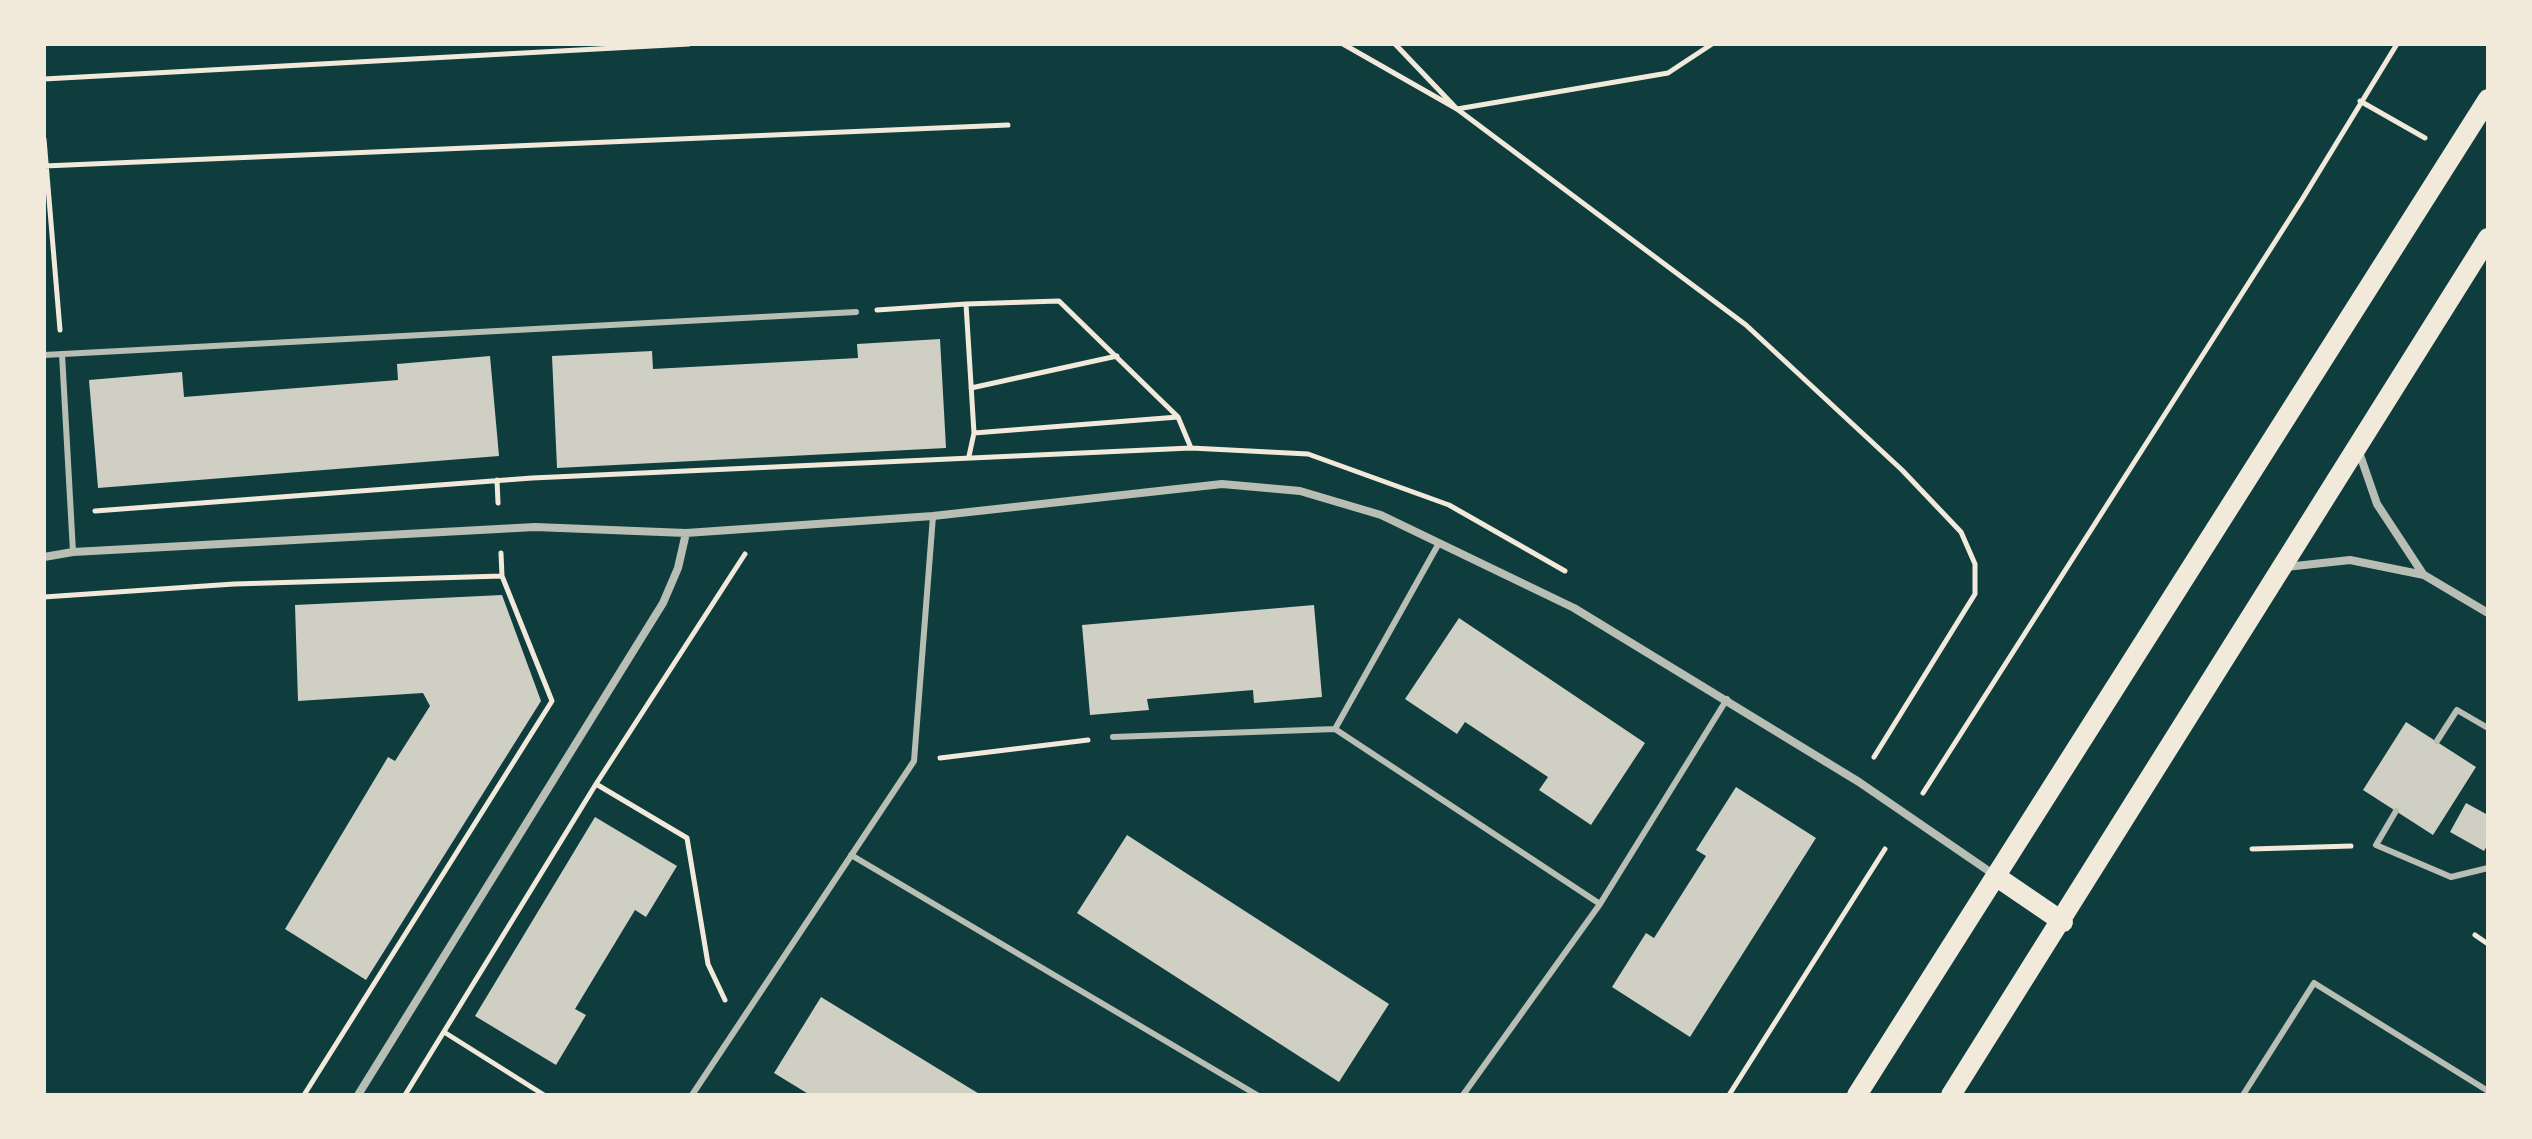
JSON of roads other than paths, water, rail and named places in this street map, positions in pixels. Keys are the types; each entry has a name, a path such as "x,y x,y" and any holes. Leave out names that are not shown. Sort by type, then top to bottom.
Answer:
{"main road":[{"path":"1857,1095 2488,99"},
{"path":"1951,1095 2063,922 2488,238"},
{"path":"1997,877 2063,922"}],"street":[{"path":"2357,446 2377,504 2424,575"},
{"path":"44,557 73,552 535,527 686,533 933,516 1222,484 1300,491 1381,515 1574,608 1859,782 1997,877"},
{"path":"358,1095 663,603 678,568 686,533"},
{"path":"2281,568 2350,560 2424,575 2488,613"}],"lane":[{"path":"44,355 856,312"},
{"path":"62,354 73,552"},
{"path":"692,1095 914,761 933,516"},
{"path":"1335,729 1439,543"},
{"path":"1463,1095 1600,904 1727,699"},
{"path":"2437,741 2457,710 2488,728"},
{"path":"1113,737 1335,729 1600,904"},
{"path":"2396,811 2376,845 2451,877 2488,868"},
{"path":"851,855 1257,1095"},
{"path":"2243,1095 2314,983 2488,1091"}]}
